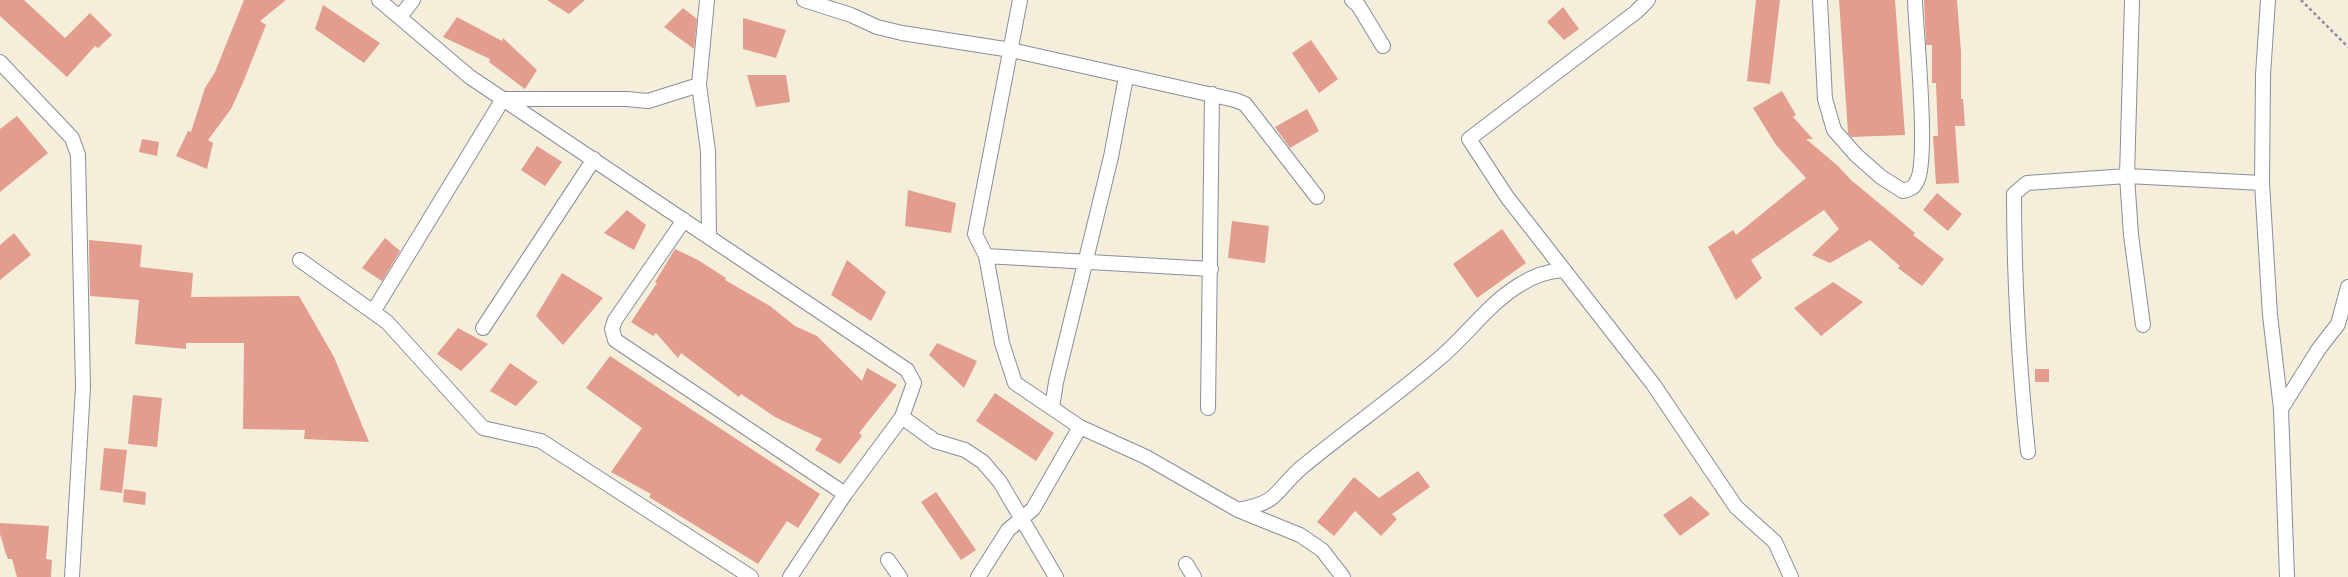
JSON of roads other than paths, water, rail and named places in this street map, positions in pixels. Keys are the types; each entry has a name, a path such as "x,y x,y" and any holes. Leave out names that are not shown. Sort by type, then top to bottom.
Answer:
{"street":[{"path":"379,0 470,77 907,370 914,383 902,417 845,494 790,577"},
{"path":"400,17 413,0"},
{"path":"707,0 699,85 708,151 709,237"},
{"path":"804,0 851,15 876,27 902,33 1010,50 1126,77 1212,94 1245,104 1317,197"},
{"path":"1020,0 975,234 986,256 1002,343 1015,383 1080,427 1146,457 1238,510 1300,535 1322,550 1343,577"},
{"path":"1352,0 1358,5 1383,46"},
{"path":"1648,0 1636,12 1552,77 1468,139 1507,197 1653,384 1736,507 1775,542 1791,577"},
{"path":"1820,0 1825,99 1834,130 1871,168 1896,189 1903,191 1912,189 1918,180 1922,149 1915,0"},
{"path":"2132,0 2127,176 2131,235 2143,325"},
{"path":"2268,0 2263,75 2262,183 2270,315 2281,410 2287,577"},
{"path":"0,62 72,138 78,155 83,387 72,577"},
{"path":"1052,408 1056,382 1111,157 1126,77"},
{"path":"503,99 627,99 648,101 699,85"},
{"path":"1208,408 1211,269 1212,94"},
{"path":"373,312 503,99"},
{"path":"483,328 594,159"},
{"path":"2028,452 2019,349 2014,259 2014,194 2027,183 2127,176 2262,183"},
{"path":"684,220 615,320 612,329 615,340 845,494"},
{"path":"986,256 1211,269"},
{"path":"300,260 387,322 483,428 541,441 752,577"},
{"path":"1238,510 1261,505 1276,496 1300,469 1441,357 1490,309 1520,285 1547,271 1564,270"},
{"path":"2281,410 2318,350 2338,324 2348,287"},
{"path":"902,417 935,442 965,450 983,462 1000,482 1056,577"},
{"path":"978,577 1008,530 1032,508 1080,427"},
{"path":"888,560 900,577"},
{"path":"1186,564 1194,577"}]}
